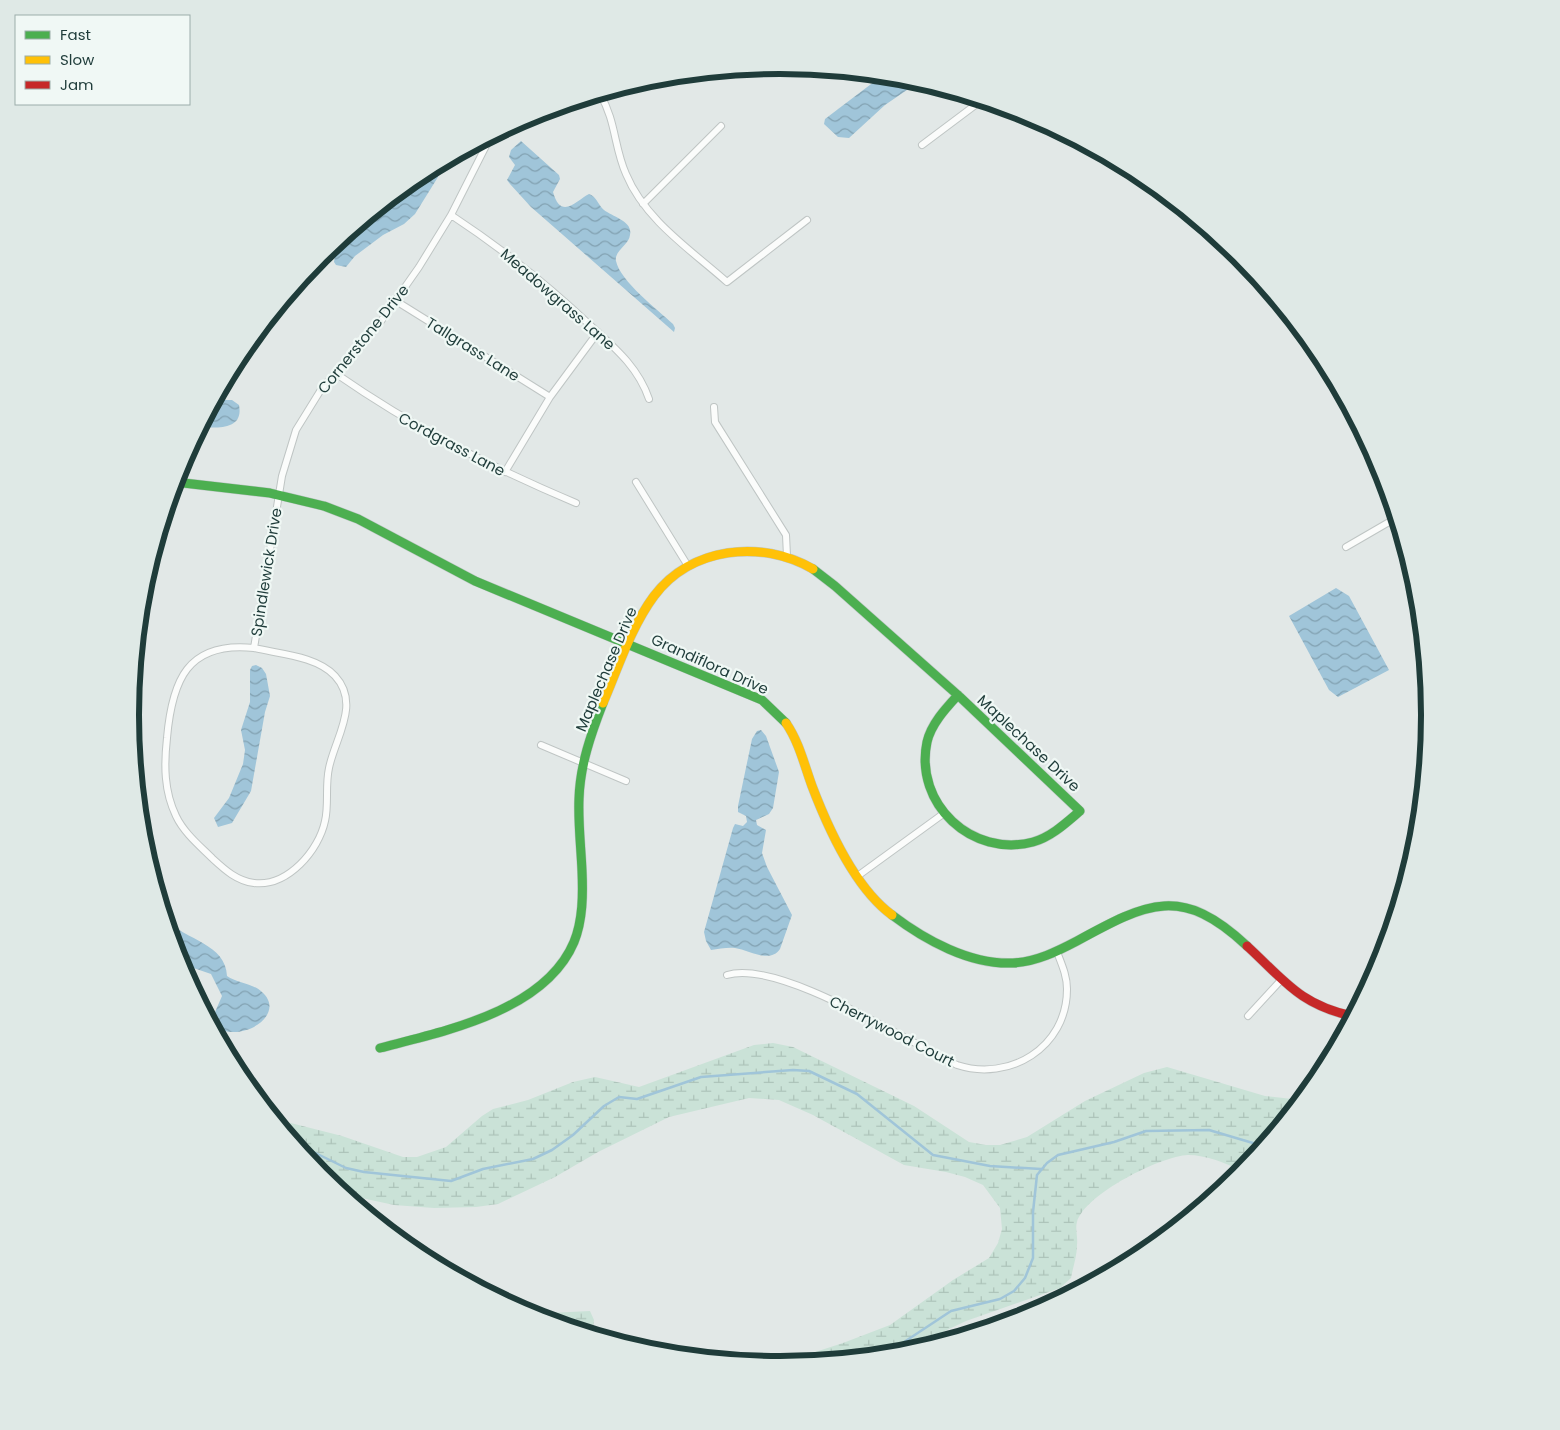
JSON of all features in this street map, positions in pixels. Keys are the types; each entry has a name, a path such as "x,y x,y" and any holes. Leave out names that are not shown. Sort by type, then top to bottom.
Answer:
{"street":[{"path":"602,99 614,125 623,168 643,204 657,220 728,282 807,220"},
{"path":"922,145 976,105"},
{"path":"643,204 721,126"},
{"name":"Cornerstone Drive","path":"278,495 286,459 296,430 311,403 335,373 363,343 396,301 450,215 486,145"},
{"name":"Meadowgrass Lane","path":"450,215 529,271 598,332 635,369 649,399"},
{"name":"Tallgrass Lane","path":"396,301 550,397"},
{"path":"505,472 550,397 598,332"},
{"name":"Cordgrass Lane","path":"335,373 406,420 505,472 576,503"},
{"path":"714,407 715,422 786,535 787,556"},
{"path":"636,482 688,566"},
{"name":"Grandiflora Drive","path":"183,483 278,495 310,502 344,513 475,581 754,696 770,706 785,720 797,739 820,808 872,895 896,919 947,946 974,958 986,961 1027,962 1057,952 1133,912 1158,905 1178,905 1198,910 1218,921 1314,1006 1337,1015 1346,1016"},
{"name":"Spindlewick Drive","path":"254,648 278,495"},
{"path":"1346,547 1391,521"},
{"name":"Maplechase Drive","path":"380,1048 459,1026 483,1017 534,988 561,964 574,941 581,918 578,814 583,763 593,731 629,644 652,599 669,580 688,566 714,555 734,551 762,551 787,556 817,571 958,695 1080,811 1046,836 1034,842 1013,846 990,844 976,839 961,831 943,814"},
{"name":"Spindlewick Drive","path":"254,648 310,662 330,672 344,692 347,708 330,761 325,820 318,841 306,857 291,871 276,880 261,883 244,881 228,872 181,825 170,800 164,761 171,700 186,670 200,658 218,649 254,648"},
{"path":"859,875 943,814 928,785 925,754 931,731 937,720 958,695"},
{"path":"541,745 626,781"},
{"name":"Cherrywood Court","path":"727,975 748,973 802,987 836,1002 957,1065 973,1070 994,1070 1018,1064 1030,1057 1040,1050 1056,1031 1064,1011 1067,990 1064,970 1057,952"},
{"path":"1248,1016 1282,979"}],"green space":[{"path":"773,1043 793,1047 914,1106 969,1142 986,1145 1000,1145 1027,1137 1085,1101 1144,1073 1167,1067 1265,1096 1293,1099 1262,1138 1234,1167 1202,1156 1188,1155 1176,1157 1125,1178 1094,1200 1083,1211 1077,1222 1077,1249 1071,1278 1060,1288 966,1321 930,1338 864,1351 805,1355 890,1325 953,1280 989,1258 998,1243 1002,1229 1000,1208 983,1185 965,1177 946,1172 904,1165 813,1115 779,1100 749,1098 669,1117 598,1152 555,1177 498,1204 476,1207 434,1208 394,1205 357,1197 298,1138 284,1121 342,1136 403,1157 417,1157 446,1147 493,1109 528,1100 573,1082 595,1077 639,1087 754,1045"},
{"path":"590,1311 594,1320 593,1328 574,1322 550,1313"}],"water":[{"path":"875,81 911,87 885,105 849,138 838,137 824,124 825,119"},
{"path":"521,141 559,175 560,179 553,192 556,201 560,205 570,206 589,194 594,197 604,210 628,226 630,230 629,239 616,257 619,269 640,295 673,324 674,332 531,207 510,184 507,180 515,165 509,157 511,150"},
{"path":"439,173 415,214 404,224 383,235 355,256 346,267 336,265 334,262 335,254 357,233 390,206"},
{"path":"222,400 232,400 239,405 237,419 233,423 228,426 207,427"},
{"path":"1336,588 1349,596 1389,670 1338,697 1329,690 1289,616"},
{"path":"256,665 262,668 266,674 270,696 265,712 251,791 232,823 218,827 214,818 229,798 243,764 245,750 241,730 250,702 250,670 252,666"},
{"path":"761,730 766,736 779,772 773,808 769,814 756,820 757,825 766,830 762,853 767,867 792,915 780,949 776,953 765,956 735,948 711,950 704,932 733,828 735,824 743,826 747,822 746,816 738,812 738,806 752,739 757,731"},
{"path":"176,928 213,949 225,965 227,976 255,987 262,992 268,1001 269,1010 265,1018 258,1025 247,1030 236,1032 221,1029 214,1015 222,996 211,974 191,967"}],"waterway":[{"path":"310,1150 346,1168 364,1172 451,1181 483,1169 533,1159 552,1150 573,1135 604,1106 619,1097 637,1099 701,1077 793,1070 809,1071 857,1094 933,1155 990,1166 1041,1169"},
{"path":"900,1345 951,1311 1000,1299 1014,1291 1025,1278 1033,1258 1033,1212 1037,1175 1047,1163 1058,1155 1114,1142 1146,1131 1209,1130 1256,1144"}],"traffic: fast":[{"path":"183,483 270,493 324,506 358,519 475,581 762,700 786,723"},
{"path":"813,569 835,586 960,697 1080,811 1058,829 1040,840 1010,845 989,842 969,834 952,821 939,805 930,786 925,765 929,735 939,717 953,700 958,695"},
{"path":"380,1048 434,1034 490,1014 517,1001 541,985 560,966 574,942 581,916 582,871 579,817 581,774 594,726 603,703"},
{"path":"892,915 933,942 965,955 997,963 1022,962 1038,958 1062,949 1124,917 1145,909 1164,906 1183,907 1203,914 1224,927 1247,946"}],"traffic: slow":[{"path":"603,703 638,621 646,608 669,580 687,567 707,558 728,553 750,551 793,560 813,569"},
{"path":"786,723 798,745 826,820 844,856 866,889 892,915"}],"traffic: jam":[{"path":"1247,946 1294,990 1319,1005 1347,1015"}]}
